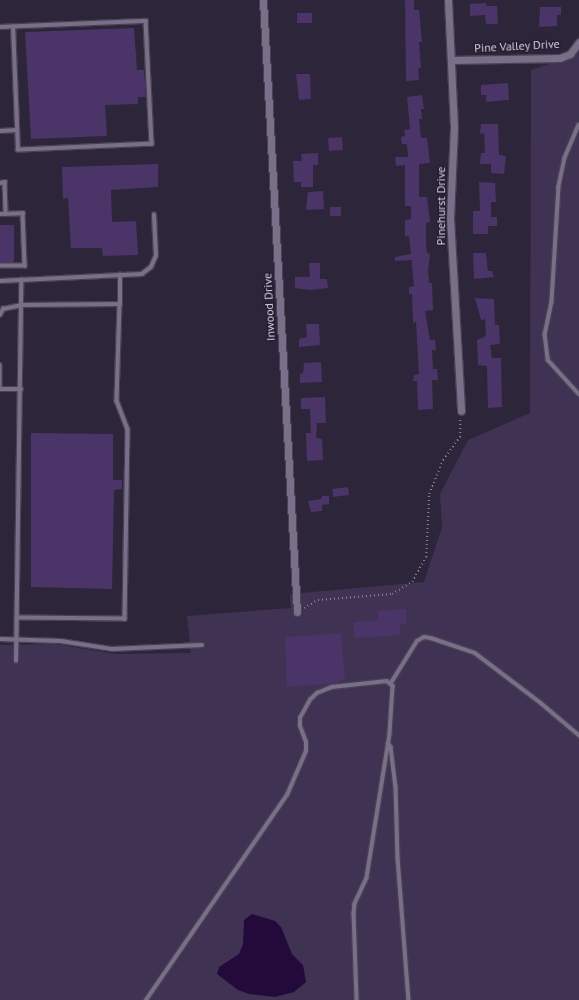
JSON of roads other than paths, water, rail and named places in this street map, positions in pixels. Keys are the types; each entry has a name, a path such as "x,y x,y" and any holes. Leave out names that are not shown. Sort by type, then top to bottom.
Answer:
{"street":[{"name":"Inwood Drive","path":"263,0 297,612"},
{"name":"Pinehurst Drive","path":"448,0 454,127 450,218 461,411"},
{"name":"Pine Valley Drive","path":"451,60 560,58 570,54 579,42"}],"lane":[{"path":"0,27 146,21 152,144 18,150 13,27"},
{"path":"579,125 565,158 559,187 552,302 545,345 552,366 579,394"},
{"path":"0,131 17,130"},
{"path":"0,182 5,182 6,214"},
{"path":"0,214 23,213 25,266 0,266"},
{"path":"0,281 142,274 151,267 156,256 154,215"},
{"path":"19,618 125,619 128,429 117,401 120,275"},
{"path":"16,661 19,618 22,388 21,280"},
{"path":"0,315 3,309 22,305 120,304"},
{"path":"0,365 0,389 22,388"},
{"path":"391,683 417,641 424,637 431,638 475,653 541,703 579,735"},
{"path":"0,639 61,641 112,649 202,645"},
{"path":"146,1000 287,795 306,751 306,742 300,726 300,718 310,700 317,693 332,687 377,681 391,683"},
{"path":"357,1000 354,939 355,908 367,878 388,743 393,686 391,683"},
{"path":"388,743 391,747 396,786 398,858 409,1000"}]}
